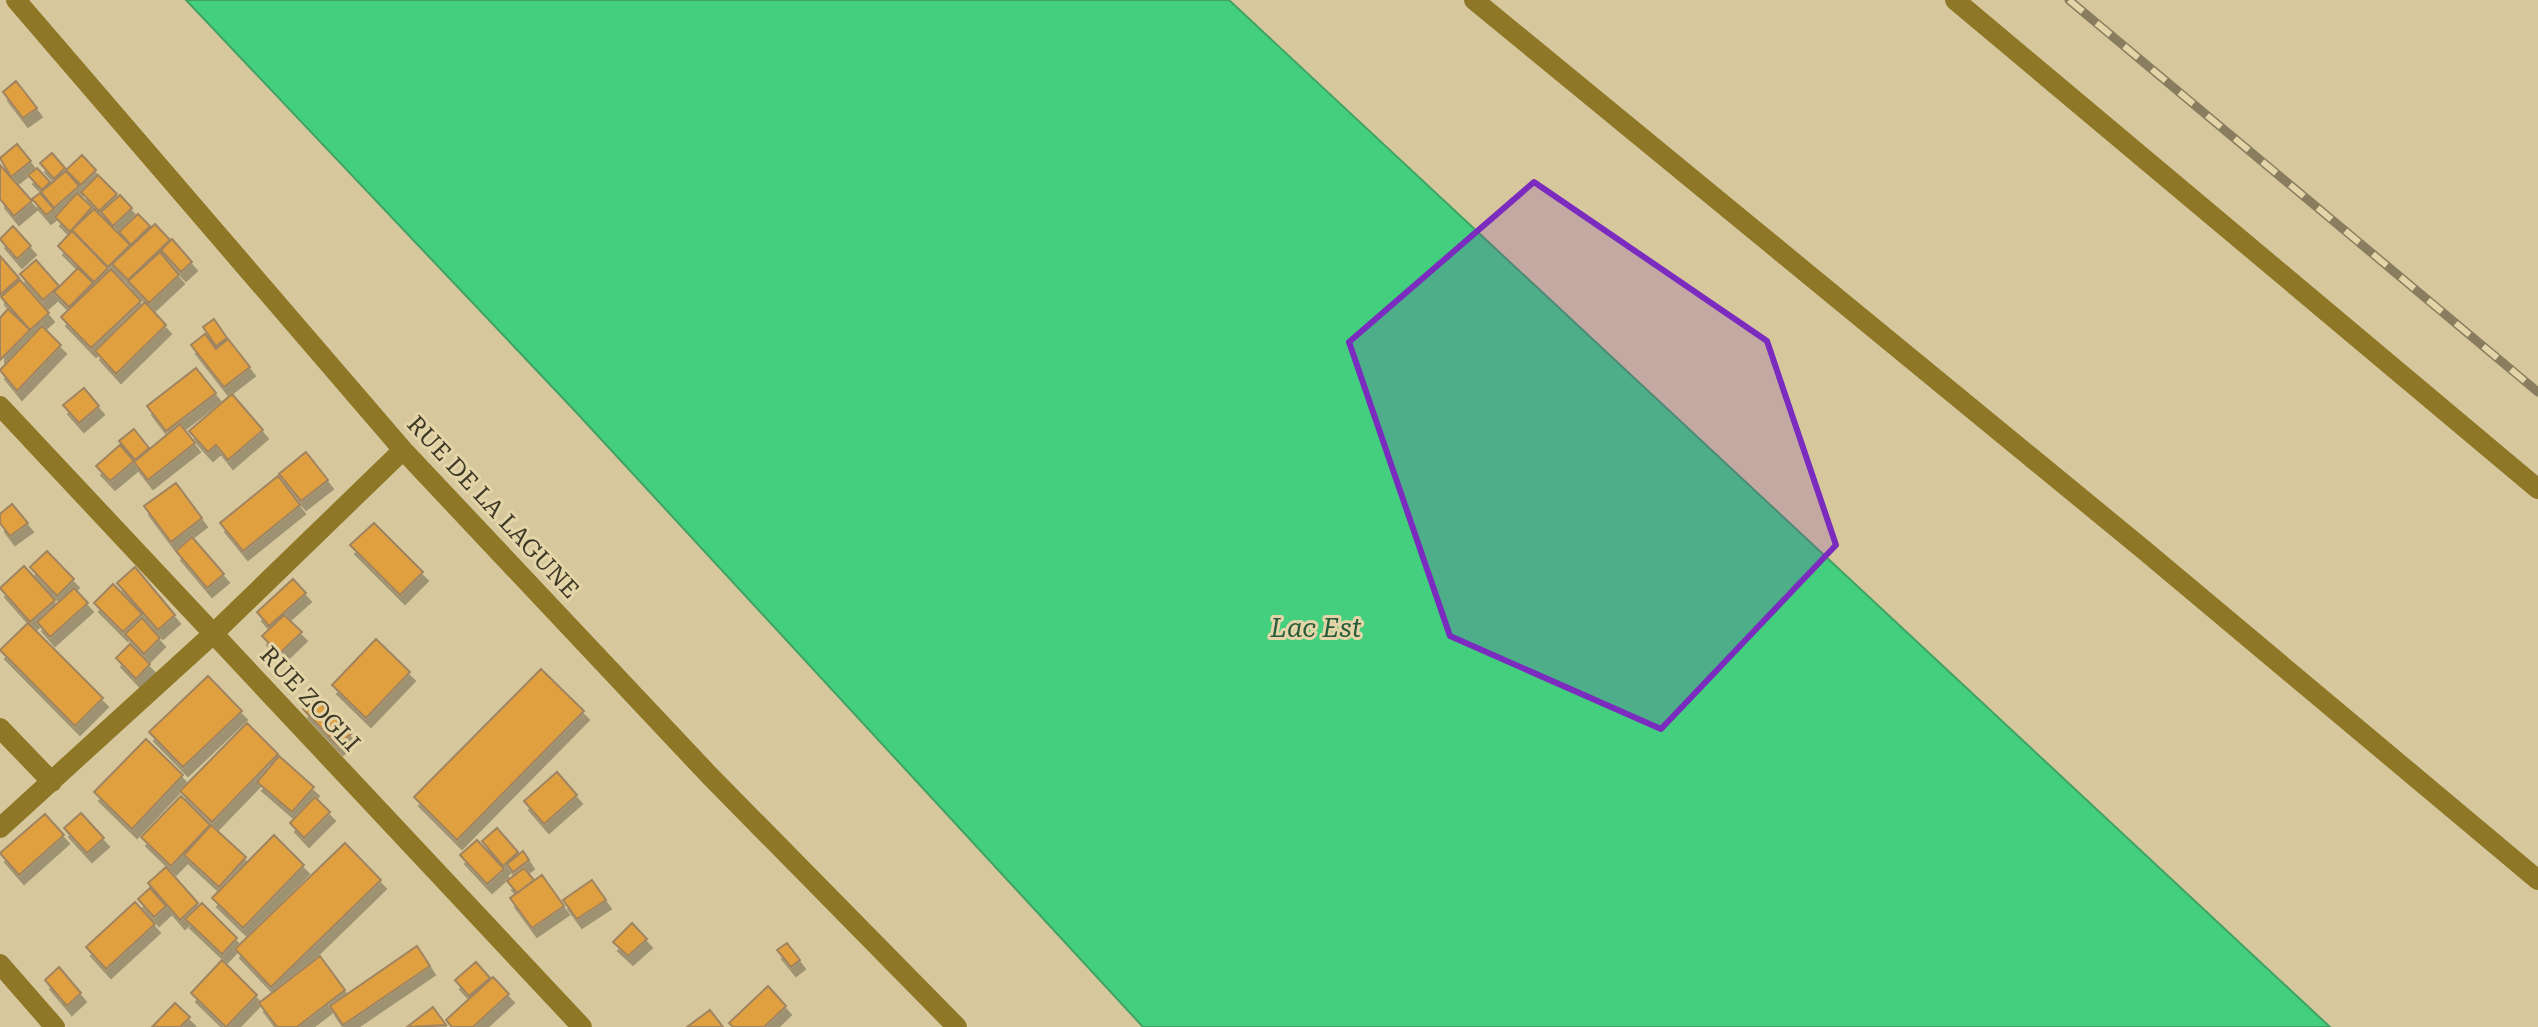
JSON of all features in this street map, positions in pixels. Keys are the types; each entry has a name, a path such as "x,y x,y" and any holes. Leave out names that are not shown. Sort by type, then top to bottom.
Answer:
{"street":[{"name":"RUE DE LA LAGUNE","path":"16,0 403,450 709,775 957,1027"},
{"path":"1474,0 2144,550 2538,880"},
{"path":"1955,0 2538,489"},
{"name":"RUE ZOGLI","path":"0,406 582,1027"},
{"path":"0,828 213,634 403,450"},
{"path":"0,728 52,782"},
{"path":"0,964 55,1027"}],"highlighted area":[{"path":"1534,182 1767,341 1836,545 1661,729 1450,636 1349,342"}],"water":[{"name":"Lac Est","path":"186,0 1229,0 2330,1027 1143,1027 575,411"}],"building":[{"path":"16,81 37,108 23,118 3,92"},
{"path":"17,144 31,161 11,177 0,158"},
{"path":"52,153 65,168 54,179 40,163"},
{"path":"82,155 96,170 81,185 66,170"},
{"path":"0,165 32,201 14,216 0,199"},
{"path":"37,168 50,182 42,190 28,175"},
{"path":"66,171 79,186 54,208 41,192"},
{"path":"98,175 117,194 99,211 81,192"},
{"path":"40,193 54,209 46,215 32,199"},
{"path":"77,193 92,207 70,232 55,217"},
{"path":"120,195 132,208 113,226 101,212"},
{"path":"94,209 130,245 108,267 72,230"},
{"path":"138,214 150,226 131,245 119,232"},
{"path":"155,224 170,240 128,280 112,264"},
{"path":"13,226 31,246 17,259 0,239"},
{"path":"72,231 108,268 94,282 58,246"},
{"path":"172,239 192,262 181,272 161,250"},
{"path":"160,252 179,275 149,303 128,281"},
{"path":"0,256 19,278 0,295"},
{"path":"36,260 59,286 43,300 20,274"},
{"path":"78,268 93,283 69,307 54,292"},
{"path":"111,269 141,301 91,348 61,317"},
{"path":"20,280 49,313 30,330 1,297"},
{"path":"145,302 166,325 116,374 95,351"},
{"path":"8,309 30,330 0,360 0,318"},
{"path":"214,319 227,338 216,346 203,327"},
{"path":"42,326 61,345 17,391 0,370"},
{"path":"205,334 216,349 228,339 250,367 224,387 191,345"},
{"path":"196,368 216,393 166,431 147,406"},
{"path":"84,388 99,406 79,423 63,405"},
{"path":"232,394 263,430 228,460 216,445 208,452 189,431"},
{"path":"180,424 195,443 148,480 134,462"},
{"path":"134,429 149,448 135,460 119,441"},
{"path":"120,445 134,461 110,481 96,466"},
{"path":"306,452 328,480 301,501 279,474"},
{"path":"278,476 300,505 243,551 220,523"},
{"path":"176,483 202,518 171,542 144,506"},
{"path":"12,504 28,523 10,536 0,523 0,514"},
{"path":"374,523 423,572 400,595 350,545"},
{"path":"192,537 224,574 207,588 176,551"},
{"path":"47,551 74,579 57,596 30,567"},
{"path":"24,566 55,600 30,622 0,588"},
{"path":"135,567 175,615 158,630 117,583"},
{"path":"293,579 306,593 269,626 257,612"},
{"path":"113,584 142,614 123,632 94,603"},
{"path":"74,588 88,603 50,637 37,622"},
{"path":"284,615 302,632 279,654 262,636"},
{"path":"142,618 160,638 144,654 125,634"},
{"path":"28,623 103,698 75,726 0,650"},
{"path":"376,639 410,672 366,718 332,685"},
{"path":"130,644 150,664 136,679 116,658"},
{"path":"541,669 584,711 457,840 414,797"},
{"path":"208,676 242,711 183,767 149,732"},
{"path":"315,698 351,734 338,746 303,709"},
{"path":"247,723 278,754 212,822 180,791"},
{"path":"146,739 183,775 132,829 94,792"},
{"path":"279,756 314,787 292,812 257,782"},
{"path":"557,772 577,795 544,824 524,801"},
{"path":"181,796 210,825 171,866 141,837"},
{"path":"315,797 330,812 304,838 290,823"},
{"path":"81,813 104,838 87,853 64,828"},
{"path":"45,814 64,835 19,875 0,853"},
{"path":"211,825 246,857 219,887 184,855"},
{"path":"497,828 518,852 503,866 482,841"},
{"path":"274,835 304,865 243,928 212,898"},
{"path":"477,840 504,869 487,884 460,855"},
{"path":"345,843 381,880 271,987 235,949"},
{"path":"523,851 529,860 513,872 507,864"},
{"path":"166,867 198,903 180,920 148,883"},
{"path":"524,868 534,880 517,893 507,881"},
{"path":"542,875 564,906 532,928 510,898"},
{"path":"592,880 606,900 577,919 563,900"},
{"path":"150,888 166,906 154,917 138,899"},
{"path":"135,902 155,924 106,969 86,947"},
{"path":"202,903 237,938 222,954 185,919"},
{"path":"632,923 647,939 628,956 613,942"},
{"path":"787,943 800,960 791,967 777,950"},
{"path":"417,946 430,966 343,1025 330,1006"},
{"path":"320,956 345,990 297,1027 277,1027 259,1003"},
{"path":"222,960 257,995 226,1027 191,993"},
{"path":"476,962 490,978 469,996 455,980"},
{"path":"59,967 81,993 67,1006 45,980"},
{"path":"493,977 509,994 473,1027 452,1027 446,1020"},
{"path":"768,986 786,1006 764,1027 733,1027 729,1023"},
{"path":"175,1003 190,1017 180,1027 152,1027"},
{"path":"433,1007 446,1025 407,1027"},
{"path":"710,1010 723,1027 687,1027"}],"railway":[{"path":"2069,0 2538,392"}]}
